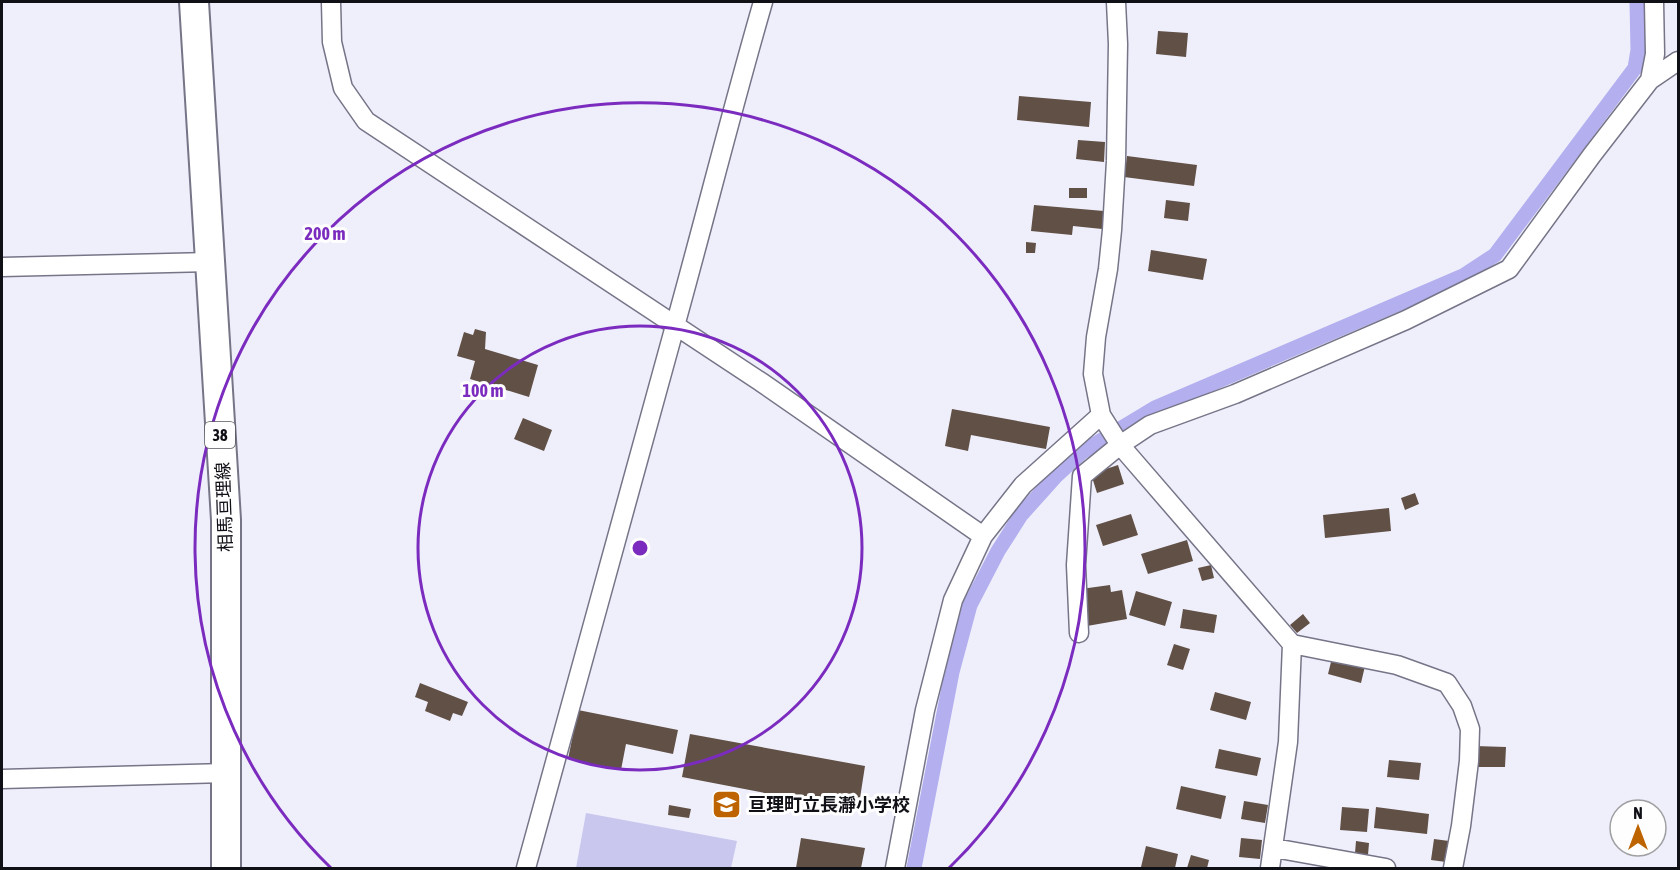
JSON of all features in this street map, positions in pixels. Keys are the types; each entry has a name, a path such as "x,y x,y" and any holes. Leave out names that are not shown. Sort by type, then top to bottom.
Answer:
{"main road":[{"name":"相馬亘理線","path":"194,2 226,520 226,868"}],"street":[{"path":"331,2 332,42 342,88 366,121 882,465 983,536"},
{"path":"526,868 675,326 729,119 763,2"},
{"path":"1116,2 1117,114 1112,230 1108,270 1096,337 1093,374 1101,415 1120,445 1293,644 1397,666 1447,683 1462,706 1470,729 1461,826 1453,868"},
{"path":"1650,81 1655,54 1654,2"},
{"path":"1079,633 1076,565 1082,476 1120,445 1150,425 1235,394 1395,325 1509,269 1592,155 1650,81 1678,61"},
{"path":"2,267 210,262"},
{"path":"895,868 925,710 953,600 983,536 1023,485 1101,415"},
{"path":"1270,868 1288,742 1293,644"},
{"path":"2,779 226,773"},
{"path":"1274,848 1386,868"}],"shaded area":[{"path":"586,813 737,841 731,868 576,868"}],"building":[{"path":"1158,31 1188,33 1186,57 1156,54"},
{"path":"1019,96 1091,102 1089,127 1017,120"},
{"path":"1078,140 1105,142 1104,162 1076,159"},
{"path":"1127,156 1197,165 1194,186 1124,177"},
{"path":"1069,188 1087,188 1087,198 1069,198"},
{"path":"1166,200 1190,203 1188,221 1164,218"},
{"path":"1034,205 1104,211 1102,229 1073,226 1072,235 1031,231"},
{"path":"1026,242 1036,243 1035,253 1026,253"},
{"path":"1151,250 1207,259 1203,280 1148,271"},
{"path":"475,329 486,332 485,349 538,365 529,397 470,379 475,361 457,356 464,332 473,335"},
{"path":"952,409 1050,427 1046,449 971,435 968,451 945,446"},
{"path":"523,418 552,430 544,451 514,439"},
{"path":"1118,465 1124,484 1097,493 1091,474"},
{"path":"1415,493 1419,504 1405,510 1401,498"},
{"path":"1389,508 1391,531 1325,538 1323,515"},
{"path":"1131,514 1138,535 1103,546 1096,525"},
{"path":"1187,540 1193,561 1148,574 1141,554"},
{"path":"1211,565 1214,578 1202,581 1198,568"},
{"path":"1110,585 1111,592 1122,590 1127,619 1087,626 1081,589"},
{"path":"1136,591 1172,602 1165,626 1129,615"},
{"path":"1183,609 1217,615 1214,633 1180,628"},
{"path":"1303,614 1310,623 1297,633 1290,625"},
{"path":"1174,644 1190,649 1183,670 1167,665"},
{"path":"1332,658 1365,666 1361,683 1328,674"},
{"path":"420,683 468,702 462,716 453,713 450,721 425,711 428,702 415,697"},
{"path":"1215,692 1251,702 1246,720 1210,710"},
{"path":"578,710 678,730 673,754 626,744 621,770 568,759"},
{"path":"690,734 865,766 858,811 682,777"},
{"path":"1475,746 1506,747 1505,767 1475,767"},
{"path":"1219,749 1261,758 1257,776 1215,768"},
{"path":"1389,760 1421,763 1419,780 1387,777"},
{"path":"1181,786 1226,796 1221,819 1176,809"},
{"path":"1244,801 1268,805 1265,823 1241,819"},
{"path":"669,805 691,809 689,818 668,815"},
{"path":"1342,807 1369,809 1367,832 1340,830"},
{"path":"1376,807 1429,814 1427,834 1374,828"},
{"path":"801,838 865,848 861,868 796,868"},
{"path":"1241,838 1262,840 1260,859 1239,857"},
{"path":"1434,839 1449,841 1446,862 1431,860"},
{"path":"1356,841 1369,843 1368,855 1355,853"},
{"path":"1146,846 1178,854 1175,868 1141,867"},
{"path":"1191,855 1209,860 1207,868 1187,868"}],"waterway":[{"path":"914,868 952,672 970,605 998,551 1021,515 1056,476 1082,452 1155,408 1463,276 1495,255 1635,68 1638,50 1637,2"}],"place":[{"name":"亘理町立長瀞小学校","path":"727,804"}]}
